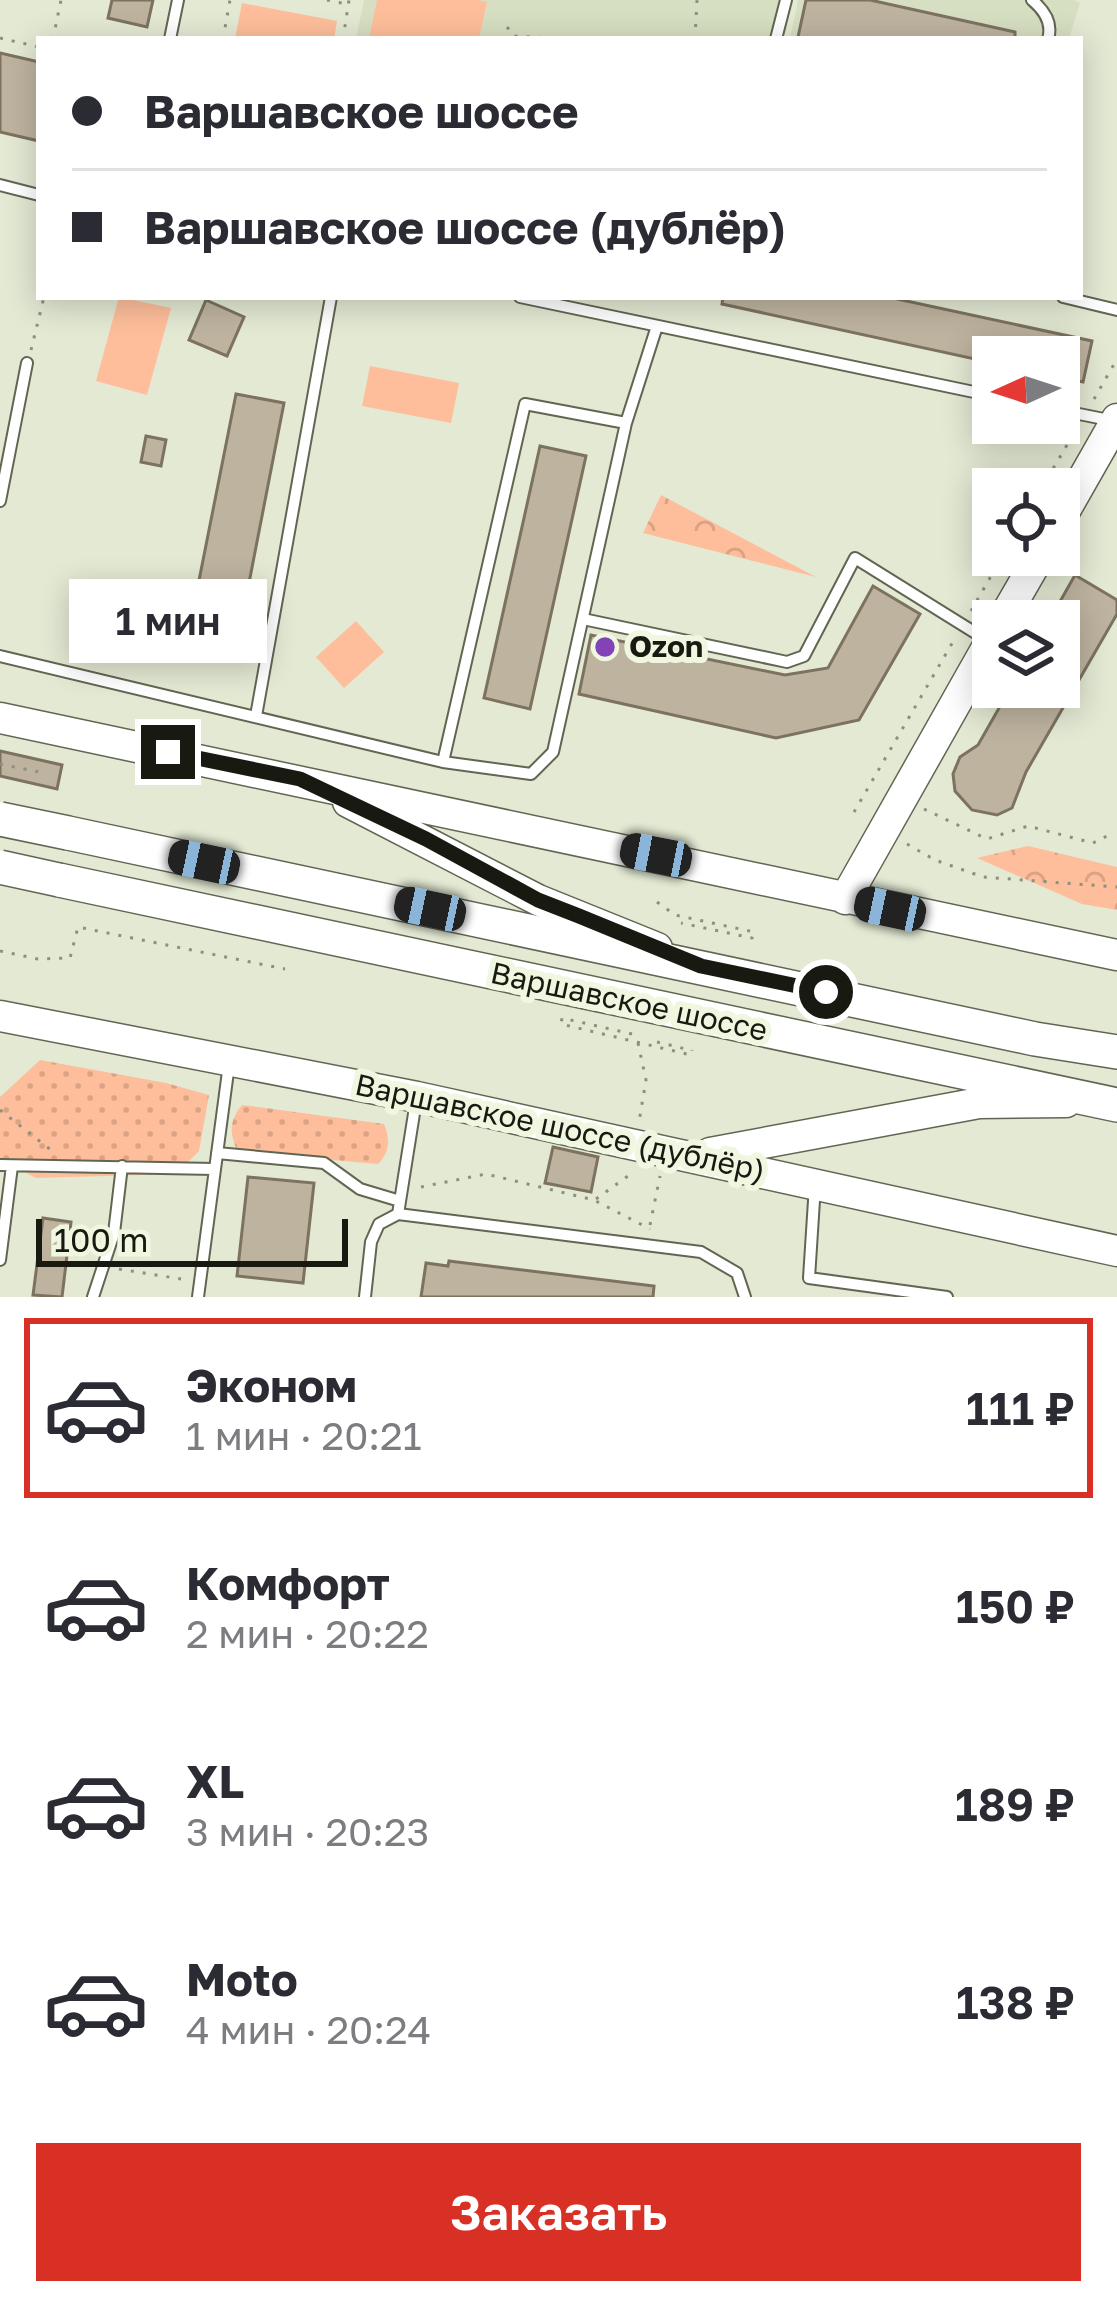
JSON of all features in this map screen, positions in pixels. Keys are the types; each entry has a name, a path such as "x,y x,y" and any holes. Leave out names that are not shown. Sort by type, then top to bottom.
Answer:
{"main road":[{"path":"1080,484 1116,420"},
{"path":"845,899 972,674"},
{"path":"0,718 1117,955"},
{"path":"300,779 426,839 538,900 701,966"},
{"name":"Варшавское шоссе","path":"0,819 1035,1039 1117,1052"},
{"name":"Варшавское шоссе","path":"0,867 1105,1103"},
{"name":"Варшавское шоссе (дублёр)","path":"0,1016 417,1097 1117,1251"},
{"path":"1035,1039 1117,1037"},
{"path":"679,1153 979,1102 1105,1103"}],"lane":[{"path":"171,36 178,0"},
{"path":"777,36 786,0"},
{"path":"1032,0 1046,16 1049,36"},
{"path":"0,185 36,194"},
{"path":"256,716 330,300"},
{"path":"534,300 972,392"},
{"path":"1075,300 1117,310"},
{"path":"0,656 443,762 531,774 553,752 626,423 657,326"},
{"path":"0,501 27,363"},
{"path":"443,762 525,404 626,423"},
{"path":"1080,414 1116,420"},
{"path":"583,619 787,662 804,656 855,558 972,626"},
{"path":"198,1297 229,1061"},
{"path":"398,1214 417,1097"},
{"path":"217,1153 324,1163 360,1189 401,1196"},
{"path":"0,1260 6,1166 215,1168"},
{"path":"93,1297 106,1267 122,1166"},
{"path":"816,1182 808,1284 946,1297"},
{"path":"364,1297 371,1242 379,1223 398,1214 701,1252 737,1273 746,1297"}],"path":[{"path":"54,36 61,0"},
{"path":"224,36 230,0"},
{"path":"327,0 348,2 343,36"},
{"path":"694,36 697,0"},
{"path":"507,27 514,36"},
{"path":"0,38 36,46"},
{"path":"27,363 43,300"},
{"path":"854,812 991,576"},
{"path":"0,764 39,772"},
{"path":"919,807 987,838 1028,826 1093,843 1107,836"},
{"path":"901,841 934,860 983,877 1117,887"},
{"path":"657,902 675,915 754,932 752,938 681,922"},
{"path":"0,951 38,959 70,958 78,927 285,969"},
{"path":"632,1034 562,1018 561,1024 692,1055 692,1050 657,1042"},
{"path":"636,1136 646,1080 638,1041"},
{"path":"0,1110 72,1166"},
{"path":"595,1200 679,1153"},
{"path":"647,1245 679,1153"},
{"path":"401,1196 486,1174 595,1200 650,1227"},
{"path":"106,1267 200,1282"}],"shaded area":[{"path":"364,0 780,0 771,36 357,36"},
{"path":"798,0 1080,3 1070,36 791,36"}],"green space":[{"path":"377,0 487,2 480,36 370,36"},
{"path":"242,3 337,21 334,36 236,36"},
{"path":"118,300 171,308 147,395 96,381"},
{"path":"370,366 459,383 451,423 362,406"},
{"path":"661,495 816,577 643,533"},
{"path":"356,621 384,652 344,688 316,657"},
{"path":"1028,846 1117,867 1117,910 1082,904 977,858"},
{"path":"40,1060 209,1095 199,1151 176,1174 36,1178 0,1159 0,1097"},
{"path":"242,1105 384,1124 387,1150 378,1164 238,1152 232,1127"}],"building":[{"path":"112,0 153,0 147,27 108,18"},
{"path":"806,0 870,0 1015,32 1015,36 798,36"},
{"path":"0,53 36,61 36,140 0,132"},
{"path":"206,300 244,317 227,356 189,340"},
{"path":"723,300 902,300 1069,336 972,336 972,358 722,304"},
{"path":"1080,338 1092,341 1080,381"},
{"path":"236,394 284,403 234,660 185,651"},
{"path":"146,436 166,440 161,466 141,462"},
{"path":"540,446 586,456 530,709 484,698"},
{"path":"1077,576 1117,600 1117,614 1080,678 1080,600 1061,600"},
{"path":"873,586 920,614 859,720 776,738 579,694 591,635 785,675 828,668"},
{"path":"999,708 1063,708 1026,772 1012,808 997,815 972,810 955,791 953,774 960,757 978,745"},
{"path":"0,751 62,765 57,789 0,776"},
{"path":"553,1147 598,1157 591,1192 545,1183"},
{"path":"248,1177 314,1183 303,1283 237,1276"},
{"path":"43,1218 71,1222 62,1297 33,1295"},
{"path":"449,1261 654,1286 653,1297 421,1297 426,1263 448,1266"}],"place":[{"name":"Ozon","path":"605,647"}],"route":[{"path":"168,752 300,779 426,839 538,900 701,966 826,992"}]}
